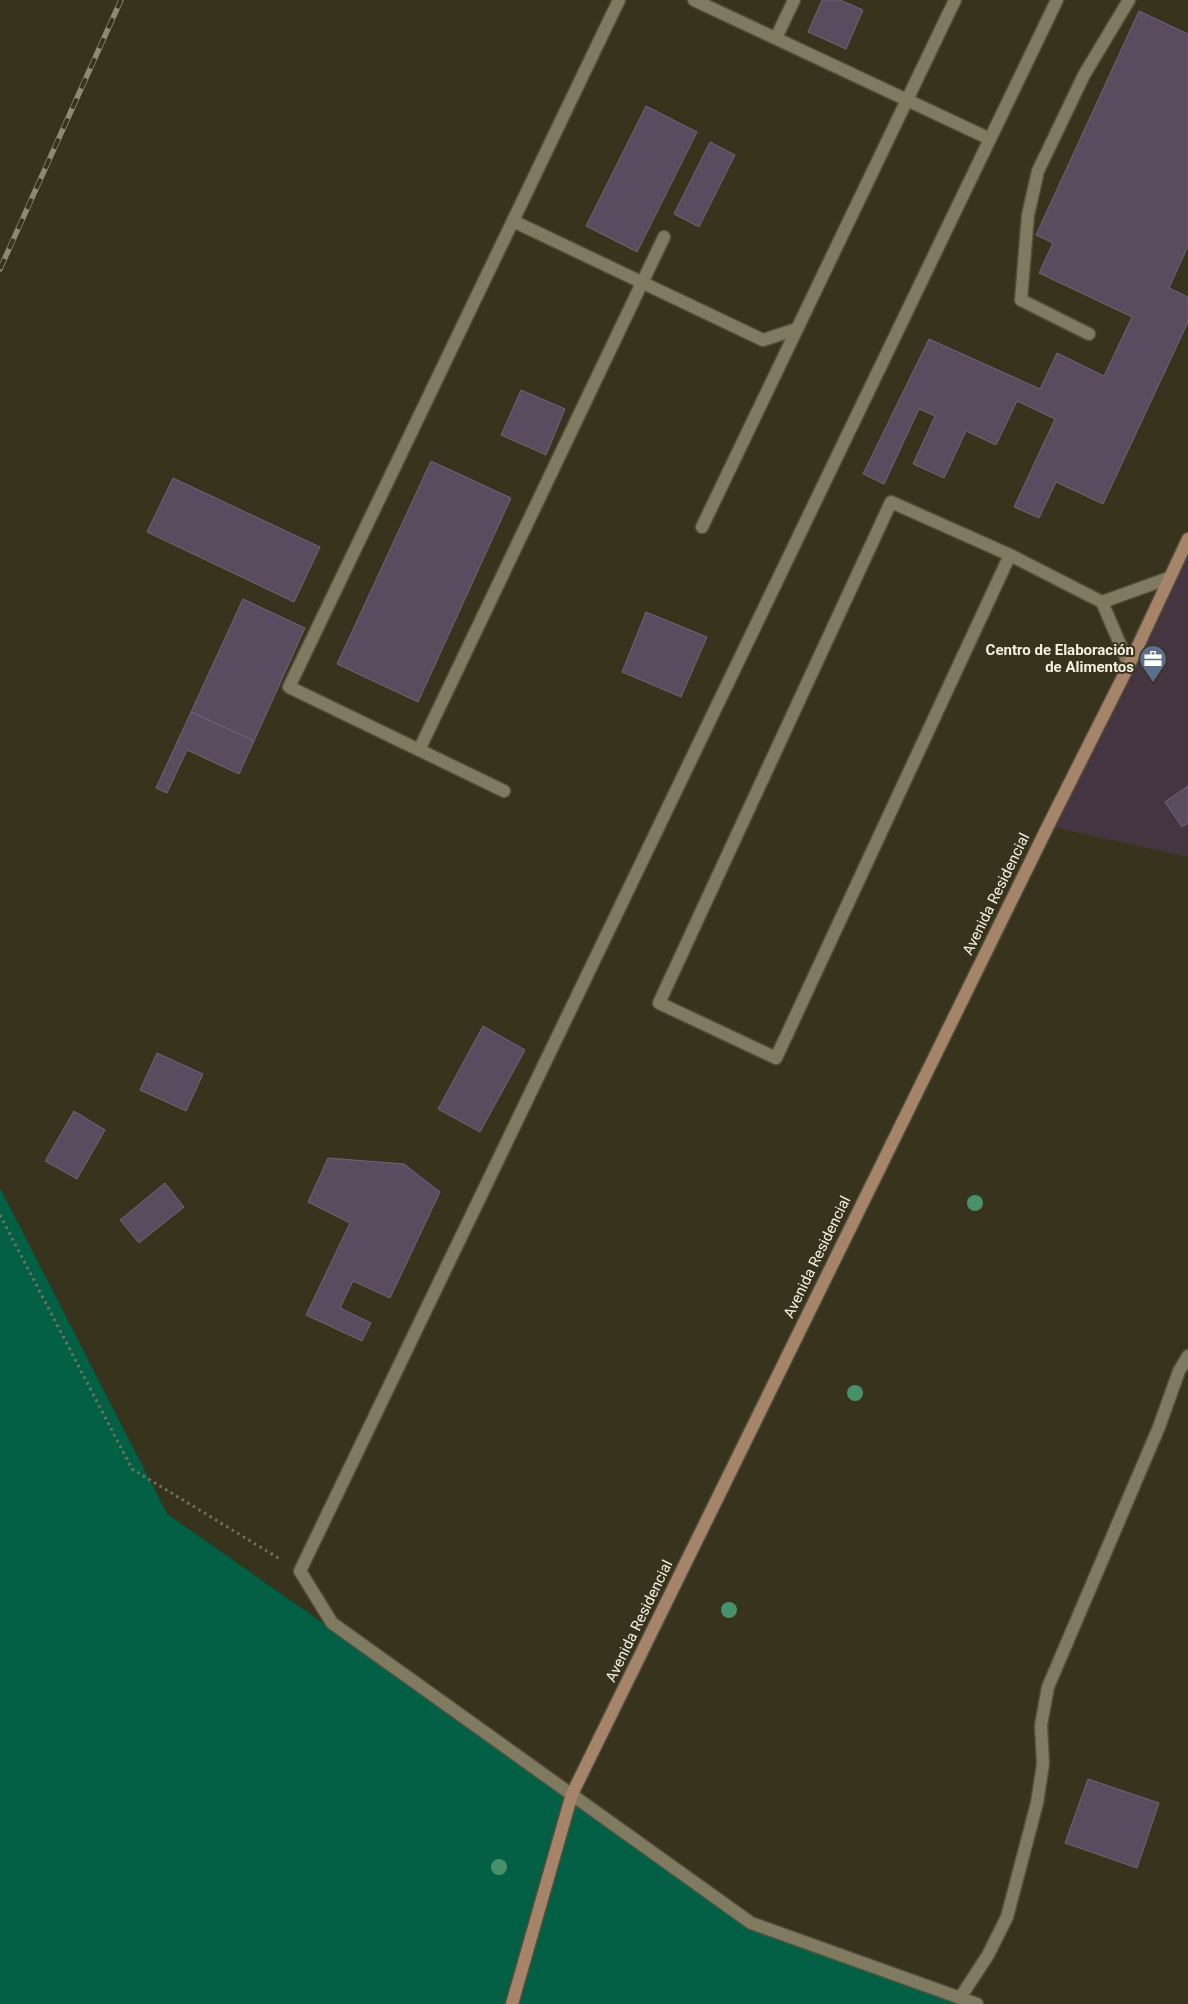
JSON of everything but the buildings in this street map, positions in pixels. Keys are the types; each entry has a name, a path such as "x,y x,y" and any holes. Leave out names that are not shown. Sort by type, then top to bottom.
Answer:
{"main road":[{"name":"Avenida Residencial","path":"512,2004 572,1794 1129,665 1188,539"}],"street":[{"path":"504,791 289,687 619,0"},
{"path":"694,0 990,139"},
{"path":"776,38 794,0"},
{"path":"702,527 955,0"},
{"path":"977,2004 751,1923 332,1623 300,1571 1057,0"},
{"path":"1089,334 1020,300 1028,215 1038,171 1084,75 1128,0"},
{"path":"513,221 763,340 797,329"},
{"path":"419,750 664,237"},
{"path":"1010,555 776,1058 659,1003 891,502 1010,555 1102,602 1129,665"},
{"path":"1102,602 1169,578"},
{"path":"960,1998 988,1955 1007,1917 1037,1803 1043,1764 1042,1726 1048,1687 1159,1426 1179,1371 1188,1356"}],"path":[{"path":"0,1215 132,1468 300,1571"}],"shaded area":[{"name":"Centro de Elaboración de Alimentos","path":"1188,540 1188,857 1048,826"}],"green space":[{"path":"0,1188 167,1514 751,1923 977,2004 0,2004"}],"railway":[{"path":"0,269 121,0"}],"place":[{"name":"Centro de Elaboración de Alimentos","path":"1153,683"}]}
